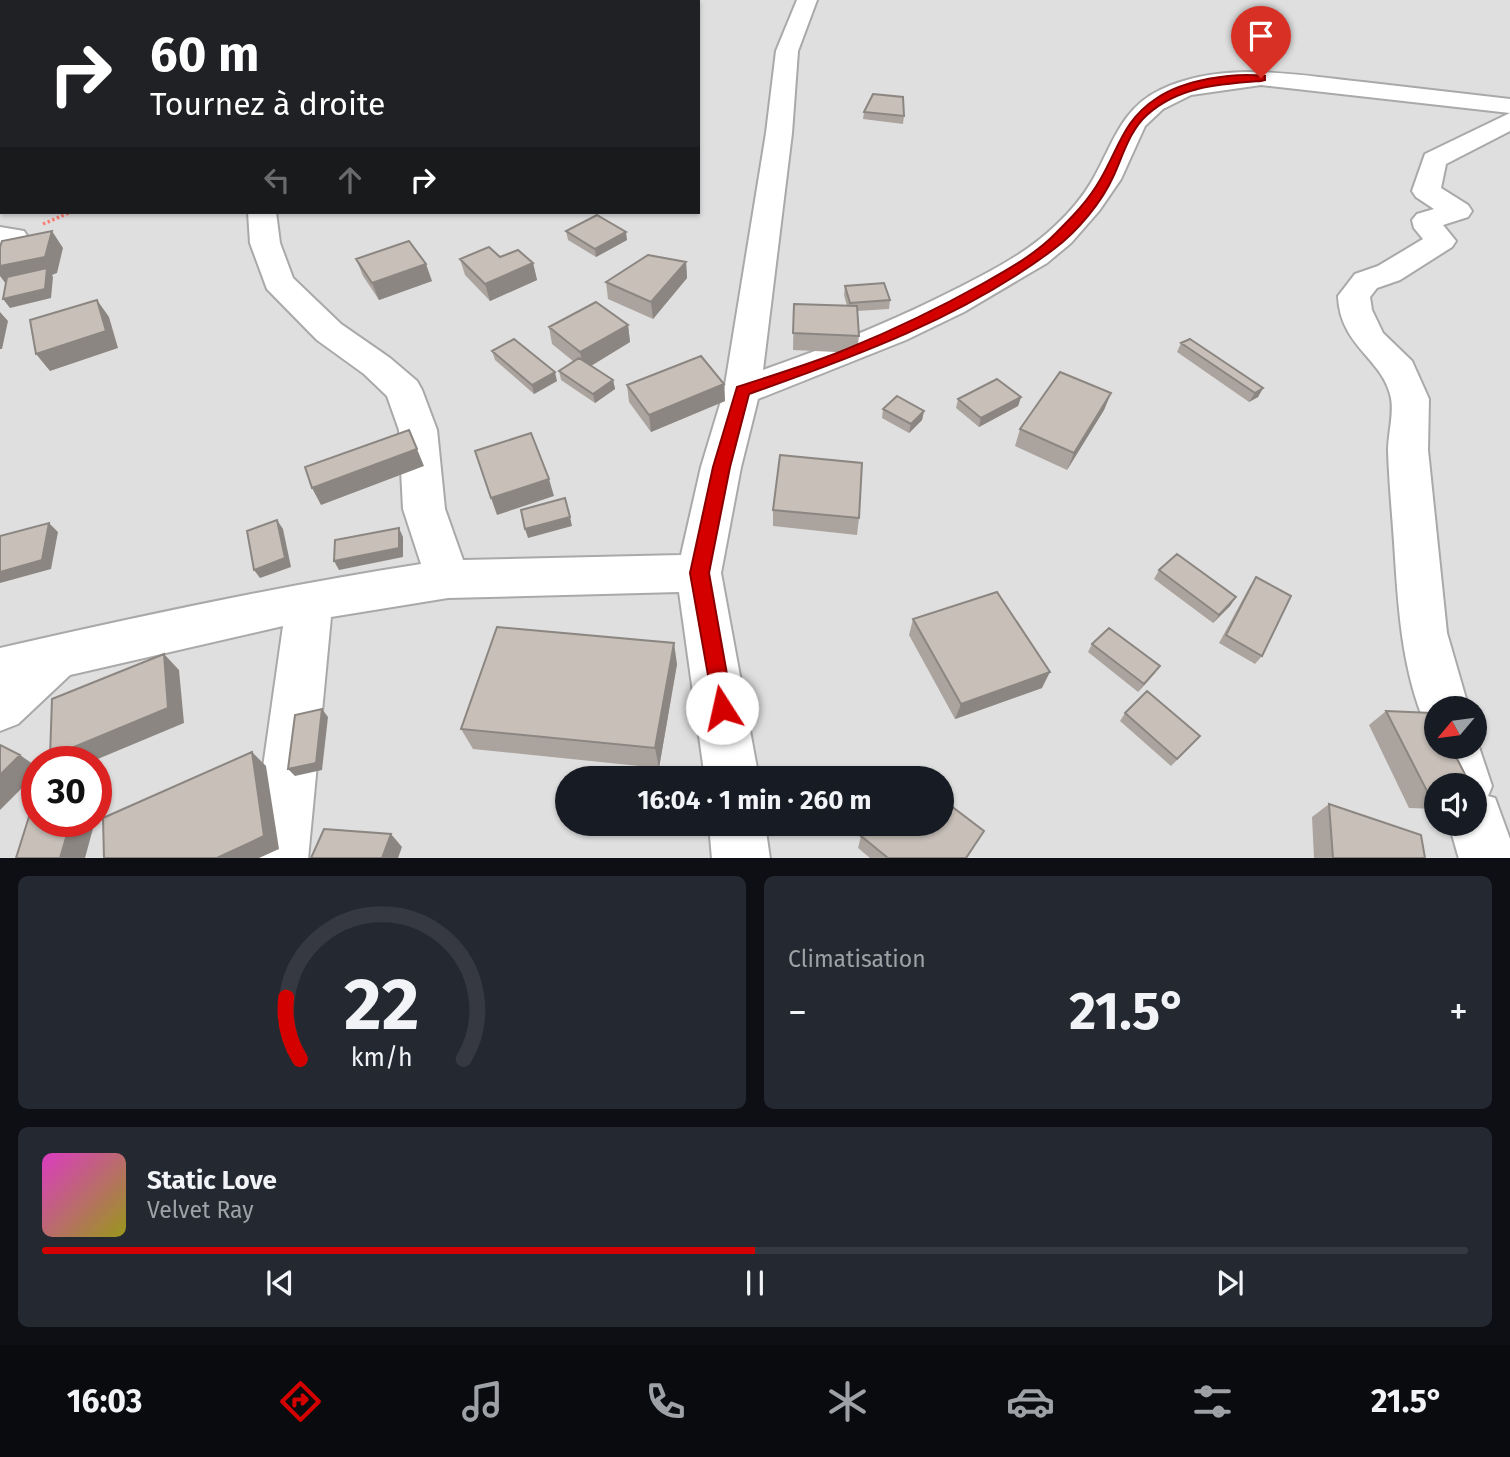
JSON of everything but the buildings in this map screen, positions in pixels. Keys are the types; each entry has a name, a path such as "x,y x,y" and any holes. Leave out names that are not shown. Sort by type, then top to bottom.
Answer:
{"street":[{"path":"730,766 699,573 721,467 742,391 779,133 787,51 807,0"},
{"path":"742,391 852,352 963,300 1007,275 1052,244 1088,208 1107,178 1123,141 1141,114 1163,99 1188,88 1221,81 1261,78 1510,106"},
{"path":"1440,696 1423,633 1408,450 1410,400 1399,370 1368,338 1355,310 1354,296 1366,281 1389,273 1441,241 1429,228 1426,220 1458,211 1426,191 1434,160 1510,121"},
{"path":"262,214 265,243 278,282 329,332 377,366 404,390 418,430 424,509 448,579"},
{"path":"0,670 310,601 448,579 699,573"},
{"path":"279,858 310,601"},
{"path":"0,707 57,657"},
{"path":"738,836 741,858"},
{"path":"1481,836 1488,858"}],"shaded area":[{"path":"700,0 1510,0 1510,858 0,858 0,214 700,214"}],"route":[{"path":"722,708 699,573 721,467 742,391 852,352 963,300 1007,275 1052,244 1088,208 1107,178 1123,141 1141,114 1163,99 1188,88 1221,81 1261,78"}]}
